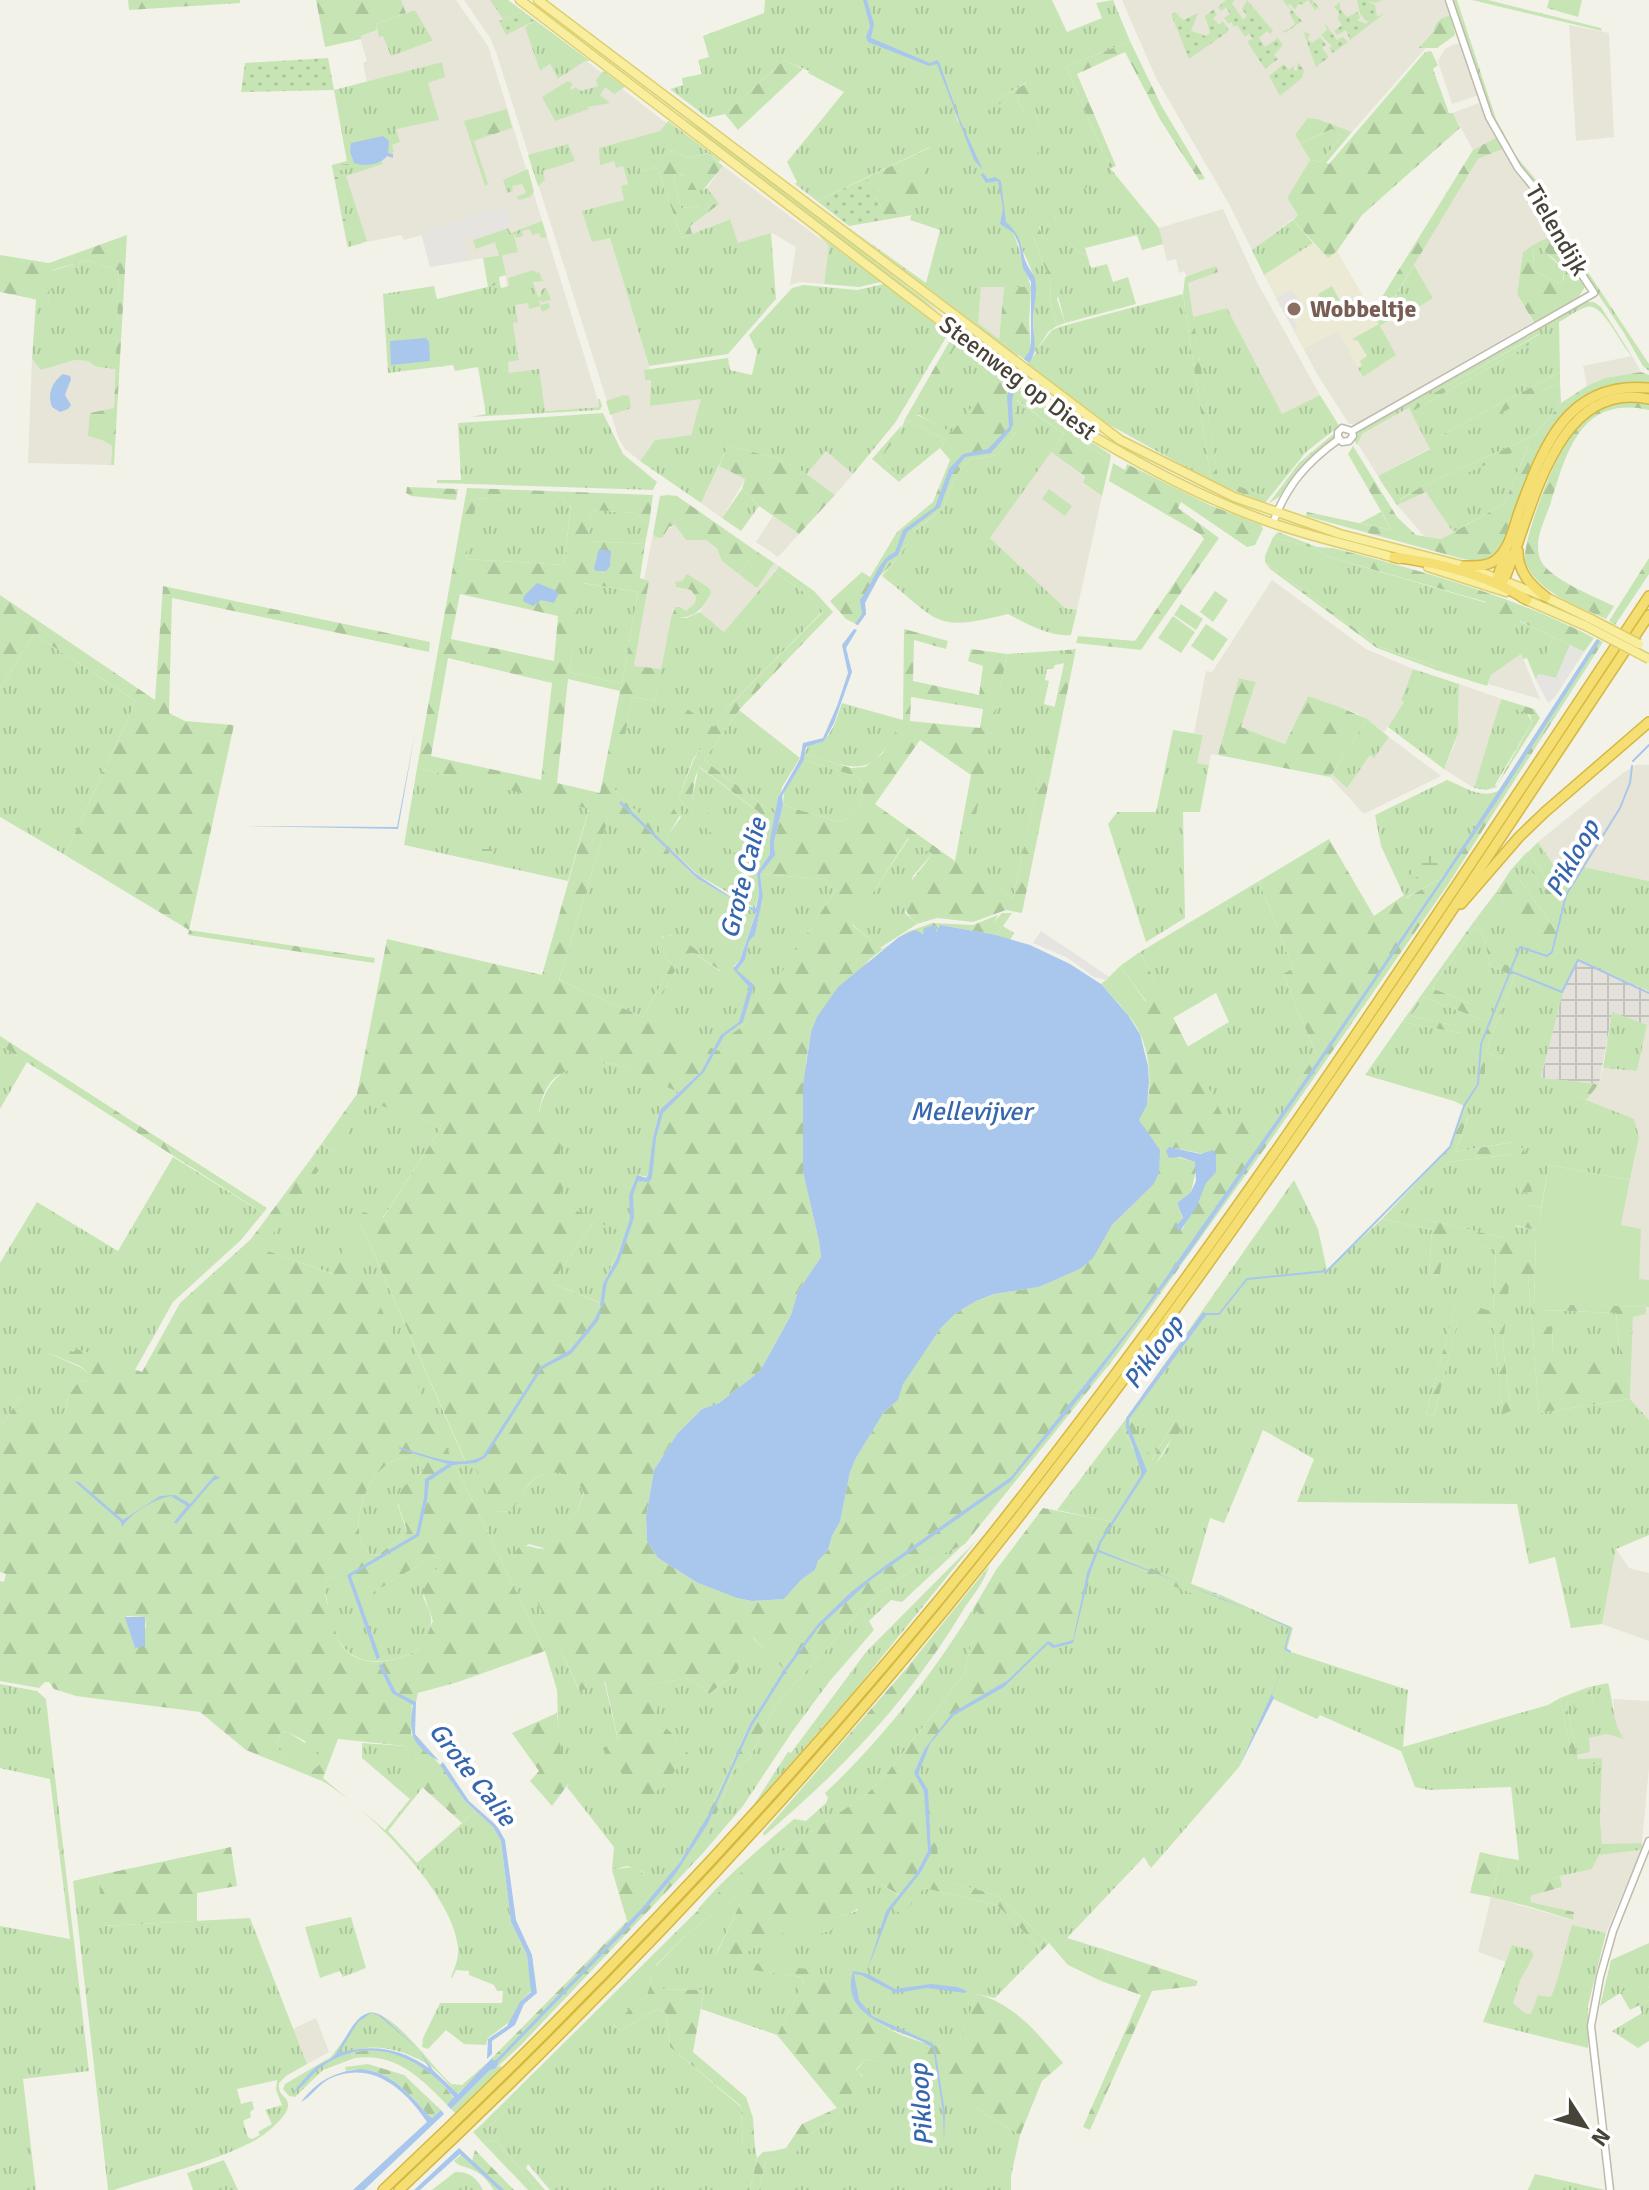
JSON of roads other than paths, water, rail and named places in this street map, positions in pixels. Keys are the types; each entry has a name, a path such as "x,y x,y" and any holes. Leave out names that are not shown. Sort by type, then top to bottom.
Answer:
{"highway":[{"path":"1464,566 1479,566 1494,561 1514,543 1539,459 1566,418 1583,402 1600,393 1633,387 1649,388"},
{"path":"1500,581 1551,458 1574,423 1589,409 1609,400 1649,399"},
{"path":"1514,543 1523,573 1533,587 1546,597"},
{"path":"1394,557 1500,581 1527,600"},
{"path":"1636,615 1649,586"},
{"path":"383,2190 545,2036 690,1886 854,1702 992,1534 1121,1366 1263,1167 1649,596"},
{"path":"399,2190 581,2014 699,1891 945,1610 1135,1364 1297,1137 1649,615"},
{"path":"1452,910 1465,900 1519,837 1545,812 1649,722"}],"main road":[{"name":"Steenweg op Diest","path":"520,0 1120,440 1199,481 1276,513 1340,534 1464,566 1546,597 1588,623"},
{"name":"Steenweg op Diest","path":"538,0 953,330 1108,445 1207,496 1273,523 1459,575 1588,623"},
{"path":"953,330 960,321"},
{"path":"1588,623 1649,649"},
{"path":"1588,623 1649,659"}],"street":[{"name":"Tielendijk","path":"1273,523 1299,473 1339,439 1341,429 1347,427 1352,431 1594,293 1565,249 1541,196 1518,168 1489,117 1449,0"},
{"path":"1610,2190 1591,2026 1603,1966 1649,1841"}],"water":[{"path":"863,0 867,0 874,24 871,38 930,63 939,62 960,120 983,170 974,160 937,64 929,66 868,42 866,37 870,26"},
{"path":"383,136 389,141 388,153 393,154 393,158 387,156 372,164 354,163 351,143"},
{"path":"983,173 988,179 995,177 1001,181 1006,222 1017,235 1034,276 1035,348 1029,363 1024,359 1031,344 1031,282 1023,268 1014,233 1000,224 1003,208 998,181 986,183 981,175"},
{"path":"426,338 430,361 391,365 390,341"},
{"path":"63,374 71,379 65,395 71,405 60,412 52,407 50,393"},
{"path":"1011,386 1015,389 1010,431 991,453 965,457 952,474 940,507 907,532 898,555 887,562 865,603 866,614 858,625 855,624 862,614 860,600 879,567 895,552 903,530 935,507 949,469 963,454 988,449 1009,427 1007,396"},
{"path":"599,549 611,551 610,566 606,571 596,571 594,568"},
{"path":"537,583 557,591 554,603 541,600 533,606 523,601"},
{"path":"854,629 857,630 846,648 852,672 834,723 824,741 806,747 804,760 782,796 783,805 774,842 775,855 760,874 763,896 755,935 749,941 745,960 737,970 754,985 743,1022 724,1036 704,1072 663,1113 656,1138 652,1178 649,1182 638,1181 633,1195 634,1218 619,1262 607,1282 603,1308 600,1306 603,1284 617,1258 630,1219 629,1195 637,1175 648,1176 660,1110 701,1072 721,1035 739,1022 749,987 733,969 740,960 756,913 746,906 756,908 759,894 757,873 770,854 778,798 800,759 803,743 823,738 837,706 848,673 842,645"},
{"path":"1597,639 1600,641 1497,801 1308,1081 1190,1251 1089,1386 1010,1482 872,1579 819,1627 787,1670 752,1726 707,1825 674,1876 636,1920 499,2061 496,2068 490,2070 451,2109 447,2105 454,2097 427,2071 395,2054 378,2051 360,2051 342,2056 320,2068 293,2093 312,2071 335,2055 359,2018 371,2013 358,2022 339,2053 374,2048 385,2049 429,2068 420,2052 433,2070 458,2094 492,2058 496,2060 642,1908 680,1862 713,1807 750,1724 785,1668 817,1625 882,1568 1011,1477 1134,1323 1295,1094 1442,878"},
{"path":"415,733 398,829 246,826 397,827"},
{"path":"621,801 696,874 743,905 698,879 619,803"},
{"name":"Mellevijver","path":"935,925 937,932 940,925 1030,945 1070,964 1101,984 1140,1034 1149,1082 1147,1105 1139,1120 1160,1150 1159,1173 1153,1185 1112,1225 1093,1258 1080,1269 1039,1287 994,1294 976,1301 956,1313 940,1329 903,1384 898,1400 884,1412 856,1458 850,1472 840,1522 815,1570 784,1599 752,1601 737,1598 698,1583 658,1558 647,1541 646,1517 654,1470 677,1434 702,1409 719,1403 760,1371 791,1315 798,1291 821,1257 803,1172 803,1085 811,1032 817,1017 838,987 899,937 915,930 923,934 924,928"},
{"path":"1169,1147 1201,1154 1213,1150 1216,1155 1216,1172 1206,1183 1196,1208 1180,1231 1175,1227 1183,1218 1177,1203 1191,1192 1196,1181 1195,1162 1180,1157 1169,1158 1166,1151"},
{"path":"599,1310 598,1321 571,1354 542,1369 486,1457 476,1463 453,1465 429,1481 419,1536 351,1576 380,1657 377,1660 347,1575 416,1534 425,1479 448,1464 399,1447 452,1461 483,1456 540,1367 570,1350"},
{"path":"1203,1312 1207,1314 1129,1419 1147,1471 1099,1550 1187,1585 1098,1552 1073,1643 1053,1648 1048,1644 1004,1687 953,1716 930,1744 918,1774 928,1790 931,1853 921,1872 890,1911 867,1971 886,1911 916,1874 928,1851 924,1791 914,1773 924,1750 952,1713 1008,1680 1048,1641 1055,1645 1073,1640 1087,1573 1099,1542 1143,1472 1126,1427 1126,1418"},
{"path":"215,1475 220,1478 213,1481 176,1524 174,1522 187,1506 171,1496 144,1507 122,1527 121,1522 74,1481 123,1520 160,1496 175,1495 190,1504"},
{"path":"1248,1610 1291,1627 1286,1648 1291,1651 1272,1694 1274,1698 1239,1767 1290,1653 1284,1649 1290,1628"},
{"path":"125,1617 145,1617 145,1646 135,1648"},
{"path":"381,1663 396,1692 416,1702 415,1734 439,1761 423,1750 414,1738 411,1724 413,1705 392,1693 379,1666"},
{"path":"443,1762 469,1801 497,1826 505,1840 516,1920 532,1955 537,1993 524,2004 515,2025 492,2041 492,2054 487,2059 488,2039 507,2026 520,2002 531,1992 527,1955 511,1922 501,1841 493,1827 465,1801 440,1765"},
{"path":"853,1971 868,1974 895,1989 931,1984 967,1991 927,1988 896,1993 854,1974 859,2000 872,2016 932,2043 935,2048 945,2112 944,2142 933,2048 864,2013 855,2002 851,1988"},
{"path":"371,2013 382,2016 418,2049 378,2015"},
{"path":"360,2069 391,2079 432,2118 441,2110 444,2114 364,2190 353,2190 427,2122 397,2089 373,2075 344,2074 329,2079 301,2102 313,2088 327,2079"},
{"path":"459,2148 504,2190 499,2190 460,2154 420,2190 414,2190"}],"waterway":[{"name":"Pikloop","path":"1633,761 1649,745"},
{"name":"Pikloop","path":"1206,1314 1219,1314 1247,1279 1327,1271 1450,1147 1464,1106 1478,1084 1481,1044 1520,947 1547,956 1552,952 1566,895 1620,808 1630,783 1632,766"},
{"path":"1510,971 1562,992 1578,960 1649,993"},
{"name":"Pikloop","path":"1143,1396 1177,1349"},
{"name":"Pikloop","path":"1135,1450 1143,1474"}],"place":[{"name":"Wobbeltje","path":"1294,309"}],"water label":[{"name":"Grote Calie","path":"743,878"},
{"name":"Grote Calie","path":"473,1774"}]}
